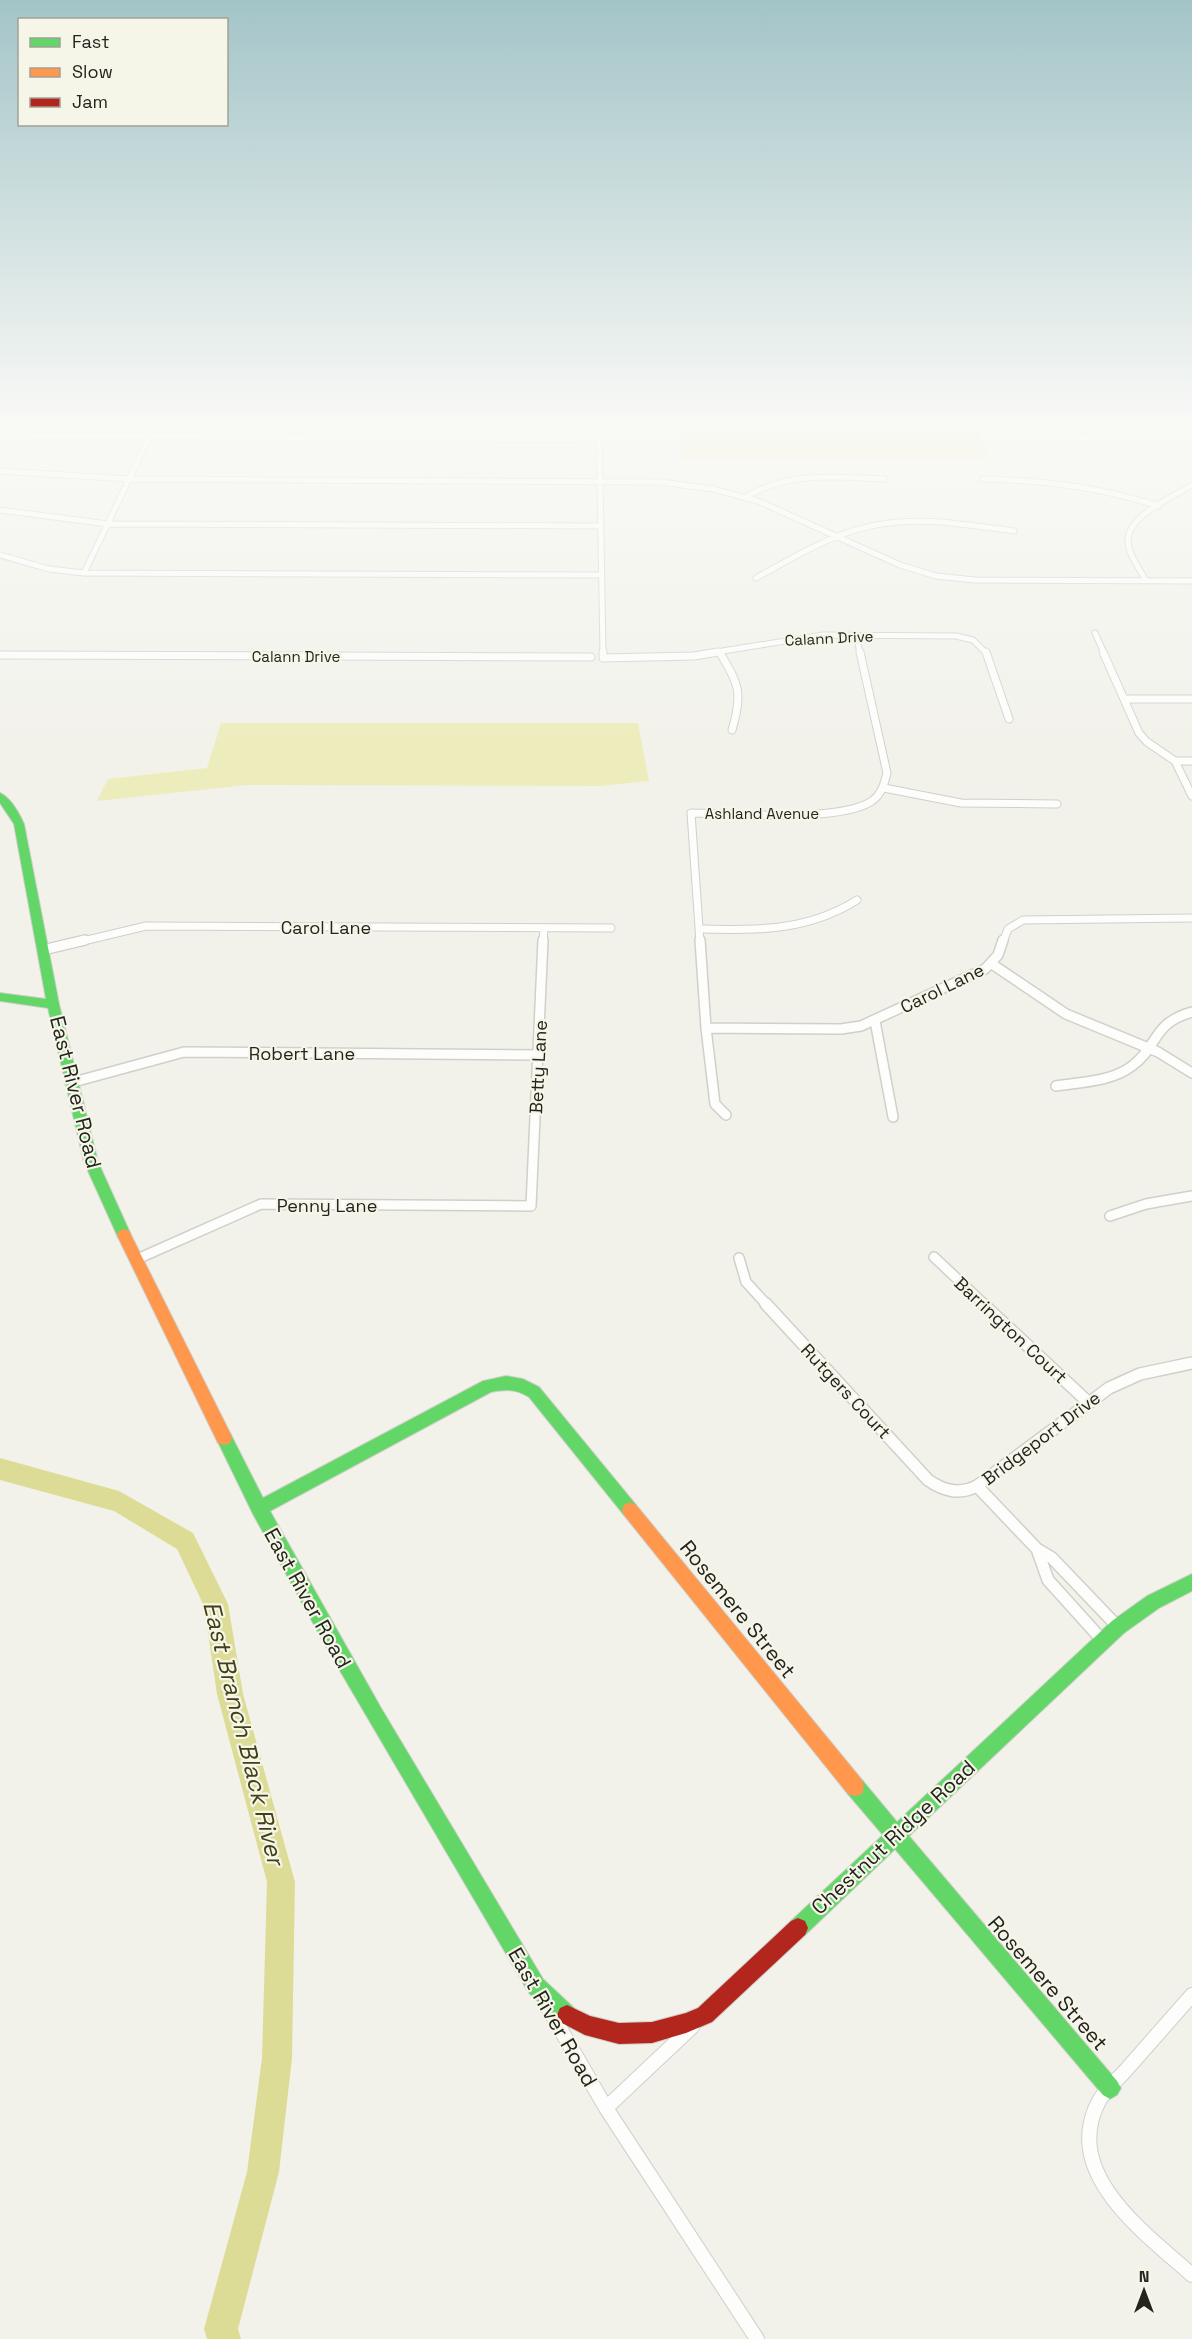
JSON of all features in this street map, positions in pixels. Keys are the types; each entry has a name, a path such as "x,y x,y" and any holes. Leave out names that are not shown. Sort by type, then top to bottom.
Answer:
{"street":[{"path":"84,573 104,532"},
{"path":"0,555 49,569 84,573 602,575 601,532"},
{"path":"828,532 900,565 946,577 975,580 1192,581"},
{"path":"756,578 852,532"},
{"path":"1129,532 1127,537 1131,550 1146,580"},
{"name":"Calann Drive","path":"602,575 603,657 672,657 720,653 802,637 948,635 973,640 985,650 1009,719"},
{"path":"1095,633 1142,738 1175,762 1192,795"},
{"path":"856,635 887,773 884,788 961,803 1058,804"},
{"path":"720,653 736,678 741,693 741,703 732,730"},
{"name":"Calann Drive","path":"0,655 591,657"},
{"path":"1124,699 1192,699"},
{"path":"1175,762 1192,762"},
{"name":"Ashland Avenue","path":"726,1115 715,1104 706,1028 691,813 839,812 867,803 884,788"},
{"name":"East River Road","path":"0,796 14,813 19,824 53,1004 70,1083 91,1162 135,1260 259,1509 358,1689 536,1986 606,2108 757,2339"},
{"path":"699,929 798,927 834,915 857,900"},
{"name":"Carol Lane","path":"706,1028 841,1029 875,1021 992,964 999,955 1005,932 1023,920 1192,918"},
{"name":"Carol Lane","path":"43,950 146,926 610,928"},
{"name":"Betty Lane","path":"531,1206 544,928"},
{"path":"992,964 1022,987 1062,1012 1175,1061 1192,1073"},
{"path":"0,997 53,1004"},
{"path":"1056,1086 1116,1075 1134,1065 1160,1027 1178,1016 1192,1012"},
{"path":"875,1021 893,1117"},
{"name":"Robert Lane","path":"70,1083 184,1052 538,1054"},
{"path":"1110,1216 1146,1204 1192,1196"},
{"name":"Penny Lane","path":"135,1260 261,1204 531,1206"},
{"name":"Barrington Court","path":"934,1257 1089,1403"},
{"name":"Rutgers Court","path":"739,1258 746,1282 928,1480 936,1486 958,1492 977,1486"},
{"name":"Bridgeport Drive","path":"1118,1627 1052,1558 1037,1549 977,1486 1089,1403 1124,1380 1192,1363"},
{"name":"Rosemere Street","path":"259,1509 488,1386 505,1382 525,1386 538,1396 894,1836 1110,2088"},
{"path":"1037,1549 1048,1580 1103,1641"},
{"name":"Chestnut Ridge Road","path":"606,2108 1118,1627 1153,1602 1192,1582"},
{"path":"536,1986 566,2014 595,2029 617,2036 645,2036 675,2029 705,2015"},
{"path":"1192,1995 1099,2101 1092,2115 1089,2132 1094,2169 1103,2188 1115,2204 1192,2275"}],"green space":[{"path":"221,723 638,723 649,781 600,786 247,785 97,801 108,779 207,768"}],"waterway":[{"name":"East Branch Black River","path":"0,1469 119,1502 185,1541 216,1604 230,1694 281,1882 277,2058 263,2172 221,2329 224,2339"}],"traffic: fast":[{"path":"0,796 14,813 19,824 53,1004 91,1162 124,1235"},
{"path":"0,997 53,1004"},
{"path":"259,1509 488,1386 506,1383 517,1384 534,1392 630,1510"},
{"path":"224,1438 297,1577 414,1783 536,1986 567,2015"},
{"path":"798,1928 1118,1627 1153,1602 1192,1582"},
{"path":"855,1787 1110,2088"}],"traffic: slow":[{"path":"124,1235 224,1438"},
{"path":"630,1510 855,1787"}],"traffic: jam":[{"path":"567,2015 585,2024 619,2034 652,2033 686,2023 705,2015 798,1928"}]}
